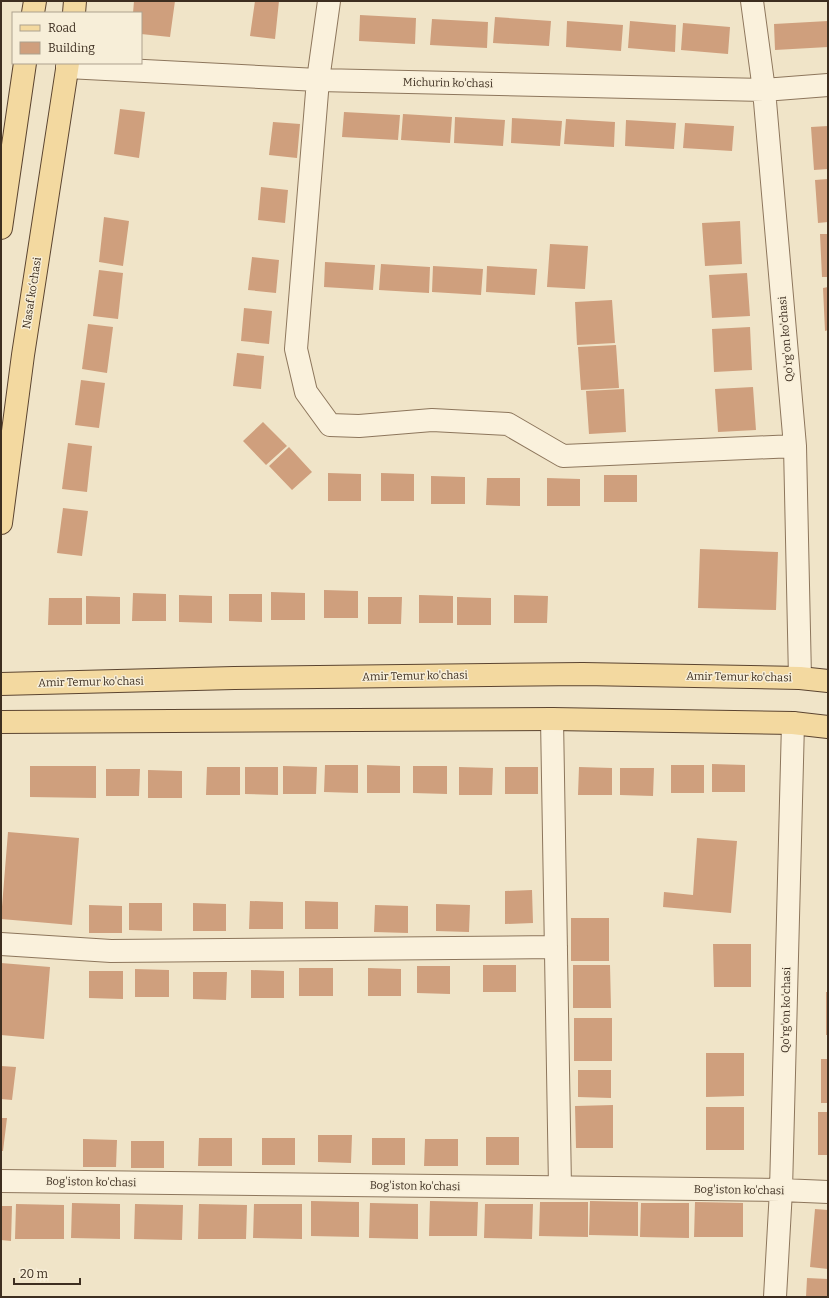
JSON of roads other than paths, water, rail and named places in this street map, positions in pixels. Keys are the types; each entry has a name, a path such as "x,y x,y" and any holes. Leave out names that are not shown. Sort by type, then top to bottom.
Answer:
{"main road":[{"path":"33,12 35,1"},
{"path":"74,12 75,1"},
{"path":"1,228 25,64"},
{"name":"Nasaf ko‘chasi","path":"1,523 24,348 67,65"},
{"name":"Amir Temur ko'chasi","path":"1,684 234,678 582,674 800,678 828,681"},
{"path":"1,722 552,719 793,723 828,727"}],"street":[{"path":"329,1 318,80 296,349 306,392 330,426 359,426 432,420 508,424 563,456 795,446"},
{"name":"Qo'rg'on ko'chasi","path":"752,1 764,90 795,446 800,678"},
{"name":"Michurin ko'chasi","path":"67,65 318,80 764,90 828,85"},
{"path":"552,719 560,1187"},
{"name":"Qo'rg'on ko'chasi","path":"775,1297 781,1190 793,723"},
{"path":"1,944 111,951 556,947"},
{"name":"Bog'iston ko'chasi","path":"1,1181 560,1187 828,1192"}]}
